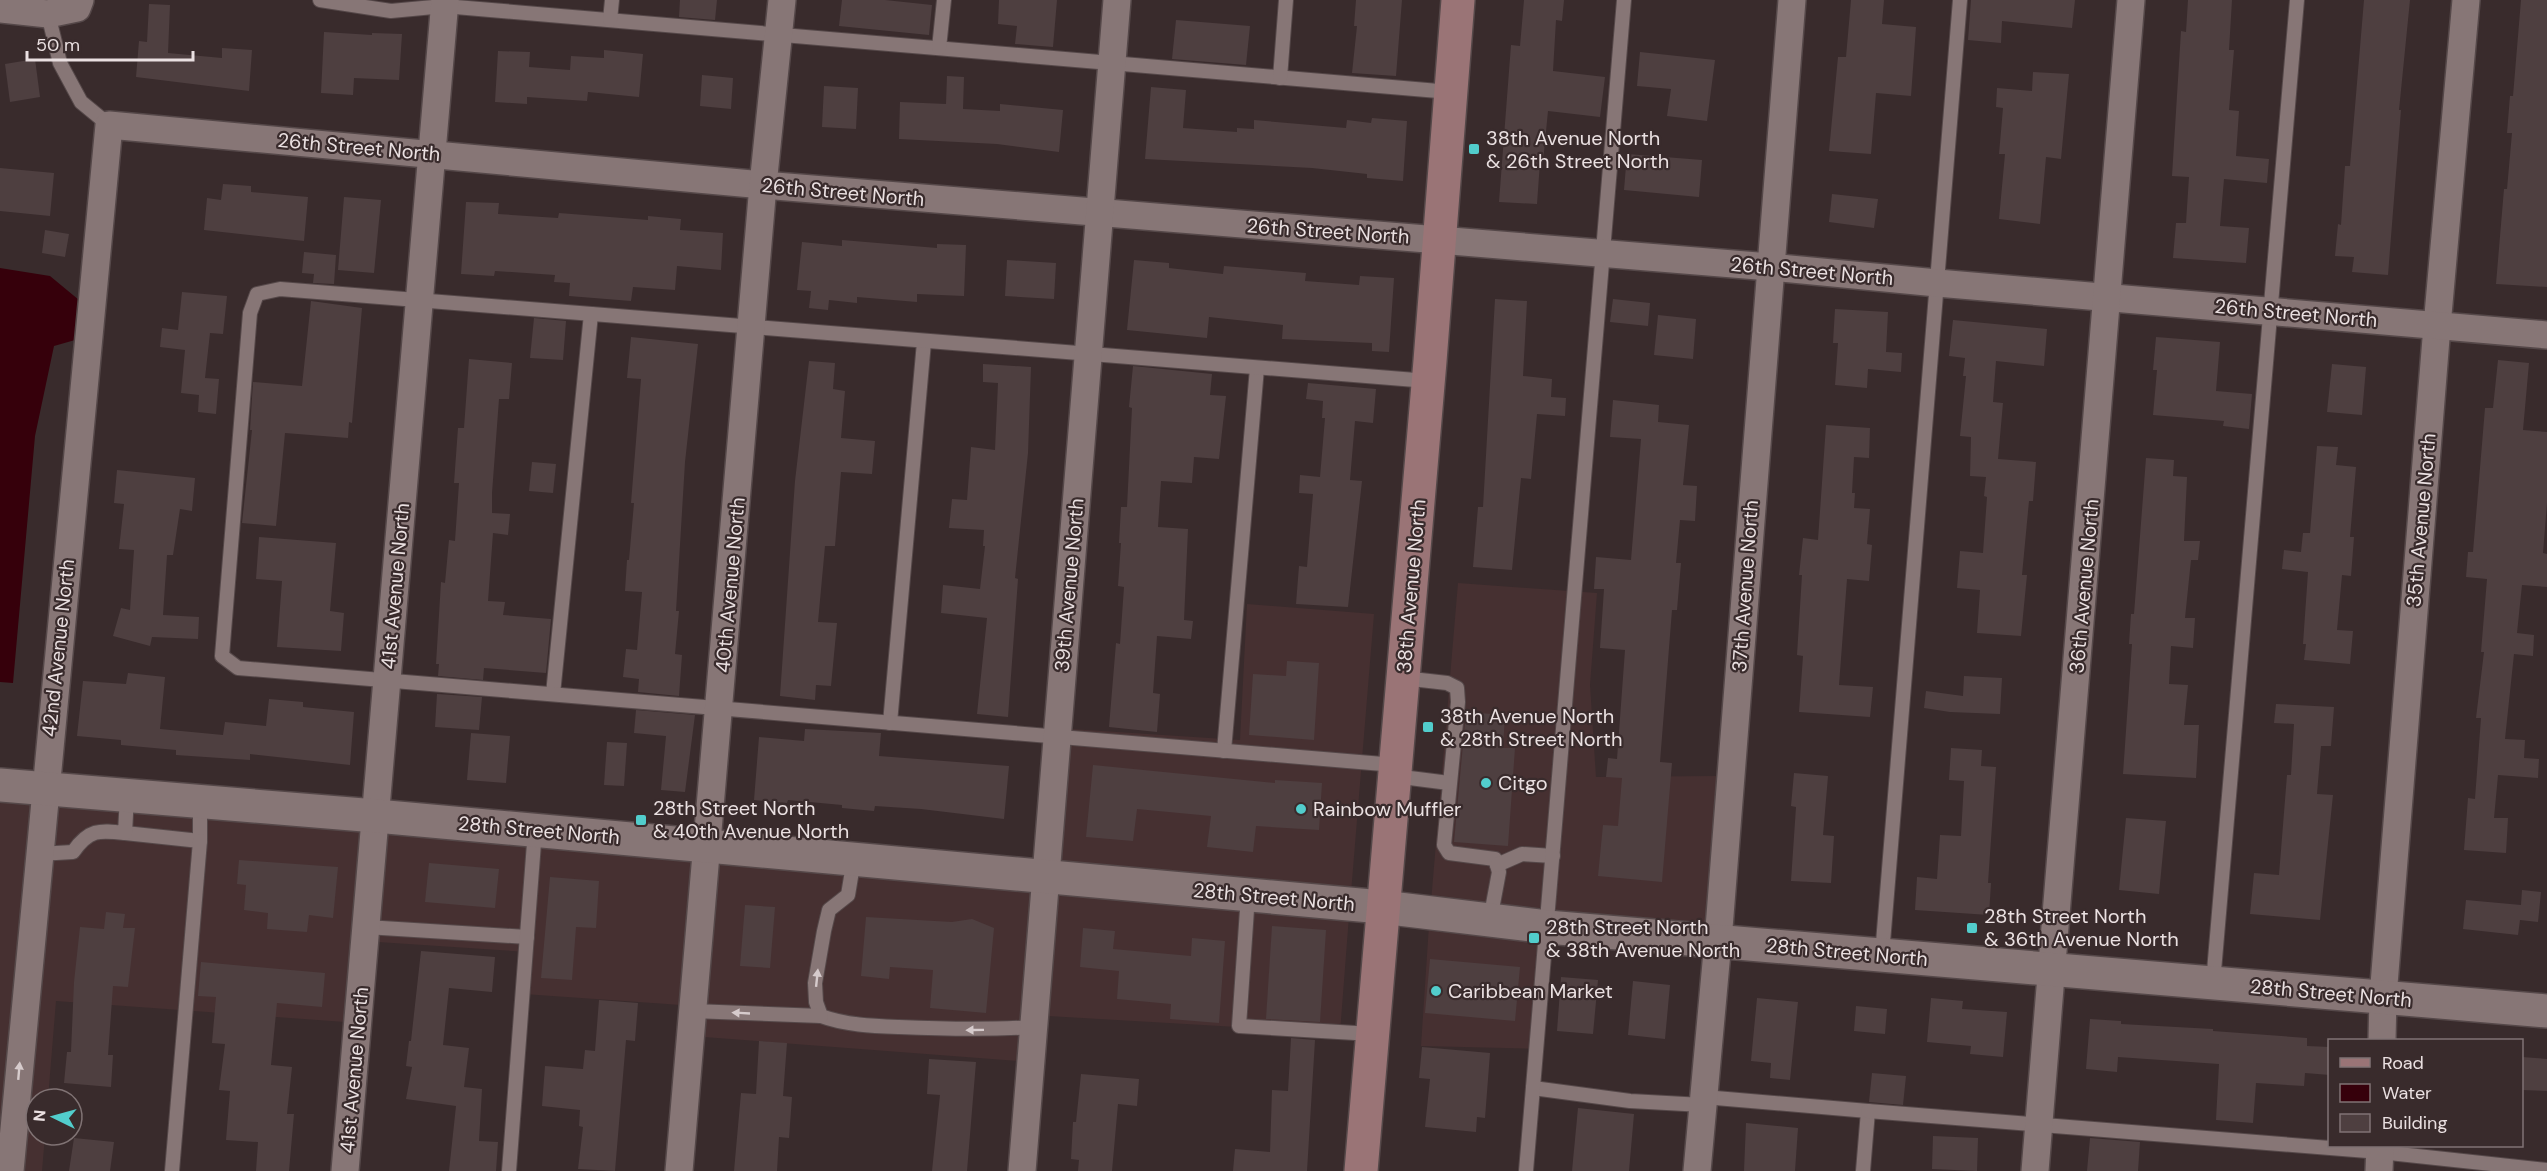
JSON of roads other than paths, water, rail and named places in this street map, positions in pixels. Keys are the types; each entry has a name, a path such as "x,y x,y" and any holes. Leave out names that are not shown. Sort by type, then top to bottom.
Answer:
{"main road":[{"name":"38th Avenue North","path":"1361,1171 1458,0"}],"street":[{"path":"0,9 48,14 77,8 80,0"},
{"name":"40th Avenue North","path":"679,1171 763,185 782,0"},
{"name":"39th Avenue North","path":"1022,1171 1098,213 1118,0"},
{"name":"37th Avenue North","path":"1697,1171 1718,942 1792,0"},
{"name":"36th Avenue North","path":"2035,1171 2131,0"},
{"name":"35th Avenue North","path":"2382,1039 2383,997 2437,326 2466,0"},
{"name":"41st Avenue North","path":"345,1171 445,3"},
{"name":"26th Street North","path":"109,124 763,185 1440,239 2547,335"},
{"name":"42nd Avenue North","path":"10,1171 8,1102 39,854 109,124"},
{"name":"28th Street North","path":"0,785 536,830 1382,907 1547,927 2547,1011"}],"lane":[{"path":"320,0 391,11 445,3 610,20 1451,92"},
{"path":"610,20 612,0"},
{"path":"939,48 944,0"},
{"path":"1280,78 1286,0"},
{"path":"1526,1171 1624,0"},
{"path":"1881,955 1960,0"},
{"path":"2213,983 2297,0"},
{"path":"48,14 60,63 81,102 109,124"},
{"path":"1428,381 1087,356 280,290 257,294 250,313 222,656 238,668 1224,751 1395,770 1449,783"},
{"path":"553,694 591,314"},
{"path":"890,723 924,342"},
{"path":"1224,751 1257,368"},
{"path":"1403,678 1447,683 1457,688 1458,702 1444,844 1449,853 1495,859 1499,872 1490,920"},
{"path":"125,833 127,796"},
{"path":"172,1171 200,841 200,801"},
{"path":"39,854 73,852 82,839 99,830 200,841"},
{"path":"509,1171 536,830"},
{"path":"1497,865 1522,854 1553,856"},
{"path":"821,1016 816,1002 815,983 824,931 829,910 848,896 854,859"},
{"path":"1248,895 1239,1026 1372,1034"},
{"path":"366,927 527,937"},
{"path":"693,1011 821,1016 834,1021 897,1027 971,1030 1034,1027"},
{"path":"1533,1088 1630,1101 1703,1101 1868,1111 2547,1170"},
{"path":"1863,1171 1868,1111"}],"water":[{"path":"0,268 50,276 79,300 75,340 54,346 35,436 13,683 0,682"}],"place":[{"name":"38th Avenue North & 26th Street North","path":"1474,149"},
{"name":"38th Avenue North & 28th Street North","path":"1428,727"},
{"name":"Citgo","path":"1486,783"},
{"name":"Rainbow Muffler","path":"1301,809"},
{"name":"28th Street North & 40th Avenue North","path":"641,820"},
{"name":"28th Street North & 36th Avenue North","path":"1972,928"},
{"name":"28th Street North & 38th Avenue North","path":"1534,938"},
{"name":"Caribbean Market","path":"1436,991"}]}
